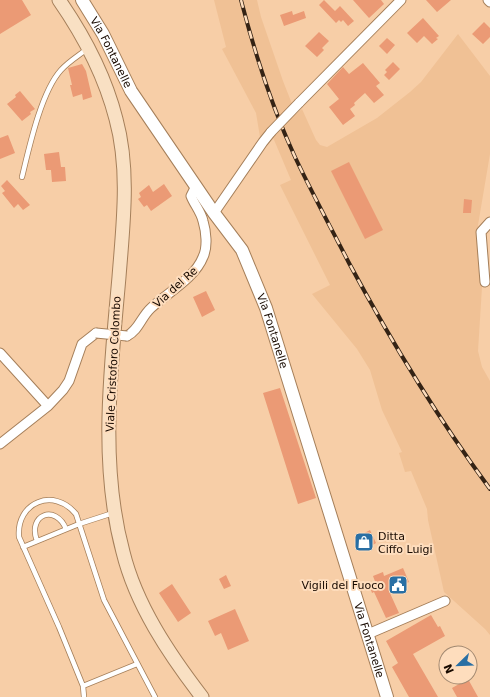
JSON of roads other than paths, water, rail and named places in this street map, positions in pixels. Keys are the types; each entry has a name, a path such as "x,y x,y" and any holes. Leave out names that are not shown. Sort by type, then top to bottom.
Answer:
{"main road":[{"path":"59,0 72,19"},
{"path":"64,0 72,19"},
{"name":"Viale Cristoforo Colombo","path":"72,19 89,48 102,75 117,120 122,150 124,181 123,224 111,372 109,426 110,467 115,513 123,553 143,605 174,659 202,697"}],"street":[{"name":"Via Fontanelle","path":"82,0 103,34 131,91 214,213 242,250 266,308 388,697"},
{"path":"214,213 271,132 396,2"},
{"name":"Via del Re","path":"48,406 69,381 82,344 96,333 127,336 135,332 140,322 150,309 195,270 204,257 206,243 203,220 191,196 196,186"},
{"path":"485,282 481,232 490,222"},
{"path":"0,353 48,406 0,444"},
{"path":"368,634 445,601"}],"lane":[{"path":"22,177 32,138 50,86 60,71 89,48"},
{"path":"84,697 83,686 59,627 19,537 18,531 21,519 28,508 38,502 50,500 62,502 76,514 104,600 155,697"},
{"path":"23,547 79,524 115,513"},
{"path":"37,541 34,526 40,518 45,515 58,518 66,529"},
{"path":"83,686 137,664"}],"railway":[{"path":"241,0 271,100 295,157 315,197 349,263 398,350 470,462 490,489"}],"place":[{"name":"Ditta Ciffo Luigi","path":"364,542"},
{"name":"Vigili del Fuoco","path":"398,585"}]}
